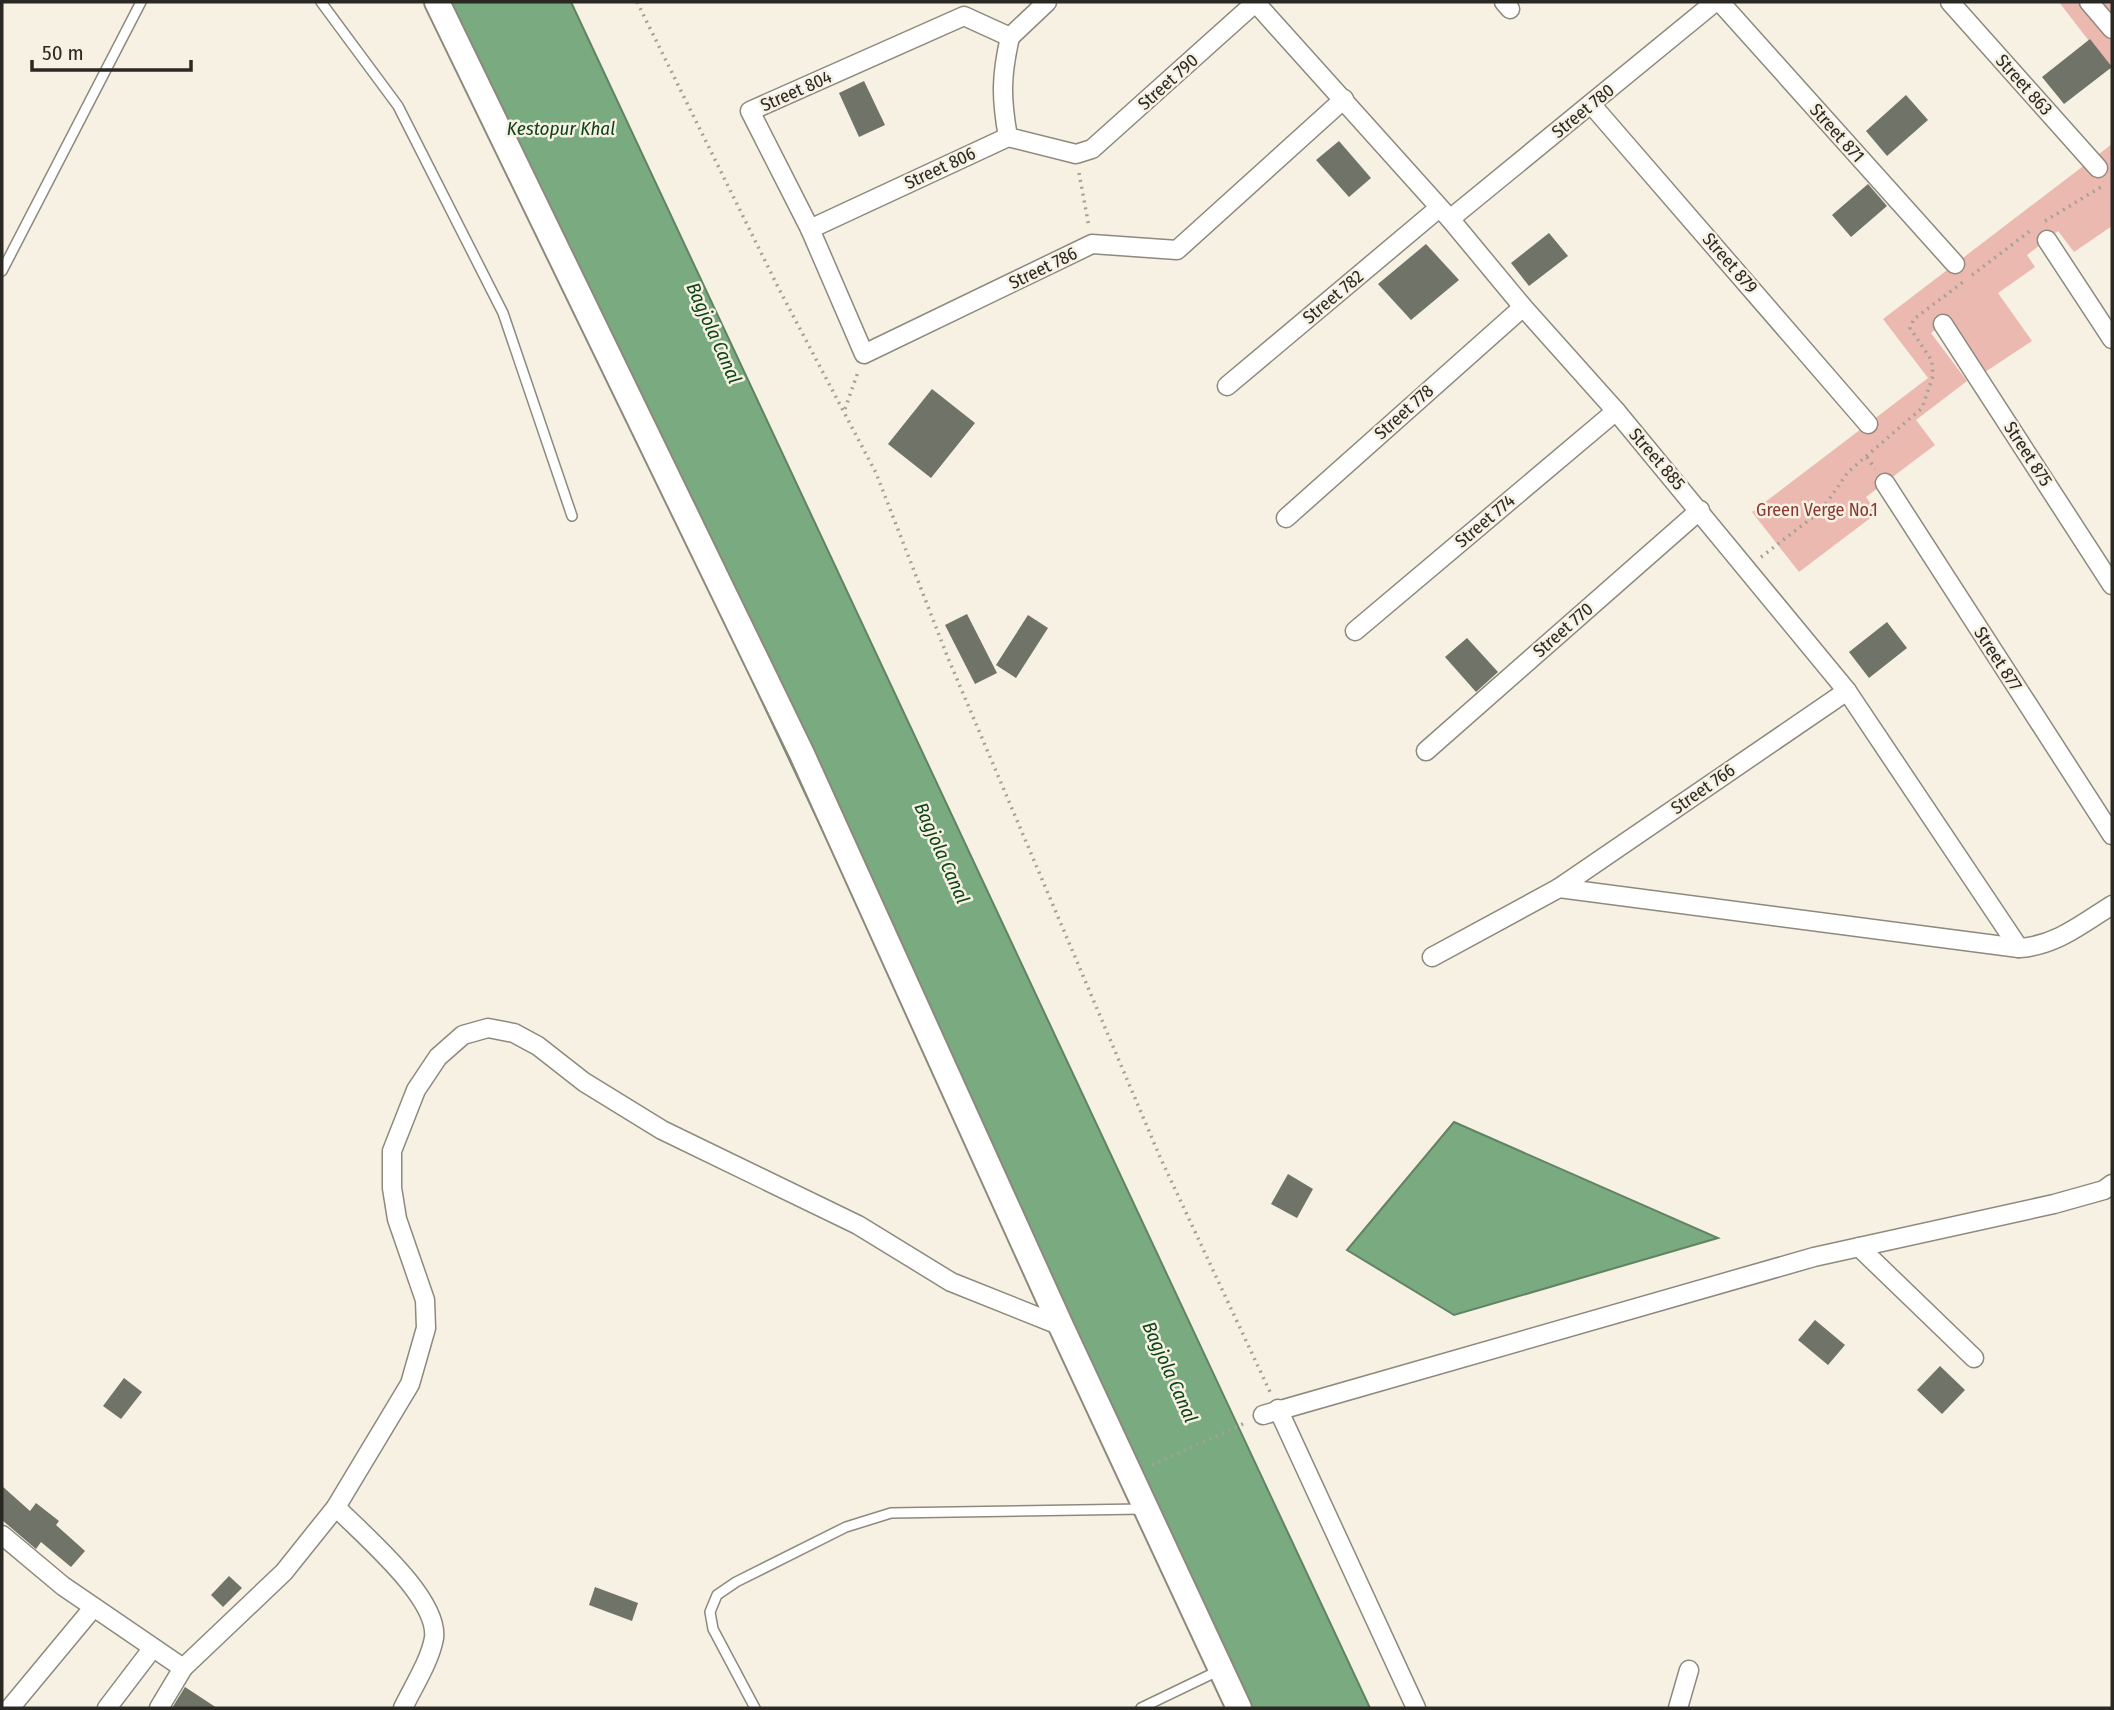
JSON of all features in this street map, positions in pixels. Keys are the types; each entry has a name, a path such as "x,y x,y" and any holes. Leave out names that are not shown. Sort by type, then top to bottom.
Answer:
{"street":[{"path":"437,2 802,754 1061,1326 1137,1473 1146,1509 1239,1708"},
{"path":"1047,2 1010,37 1001,73 1001,98 1008,137 1076,154"},
{"name":"Street 885","path":"1256,2 1445,214 1747,567 1847,691 2019,948"},
{"name":"Street 790","path":"1076,154 1092,149 1256,2"},
{"name":"Street 780","path":"1445,214 1591,104 1717,2"},
{"name":"Street 871","path":"1717,2 1955,264"},
{"name":"Street 863","path":"1950,2 2103,176"},
{"path":"2089,2 2112,29"},
{"name":"Street 804","path":"864,354 810,229 750,111 964,16 1010,37"},
{"name":"Street 786","path":"864,354 1092,244 1160,251 1177,250 1344,99"},
{"name":"Street 879","path":"1591,104 1868,424"},
{"name":"Street 806","path":"810,229 1008,137"},
{"name":"Street 782","path":"1227,386 1445,214"},
{"path":"2047,240 2112,339"},
{"name":"Street 778","path":"1286,517 1523,307"},
{"name":"Street 875","path":"1943,324 2112,585"},
{"name":"Street 774","path":"1354,631 1616,411"},
{"name":"Street 877","path":"1885,483 2112,835"},
{"name":"Street 770","path":"1426,751 1700,510"},
{"name":"Street 766","path":"1432,957 1559,888 1847,691"},
{"path":"1559,888 2019,948 2039,947 2066,934 2112,905"},
{"path":"159,1708 183,1668 284,1572 336,1507 410,1384 426,1328 425,1300 397,1219 392,1188 392,1151 402,1119 438,1058 463,1035 488,1028 514,1033 538,1046 584,1082 662,1130 858,1225 951,1282 1061,1326"},
{"path":"1416,1708 1270,1412 1672,1296 1859,1247 2054,1204 2104,1190 2112,1184"},
{"path":"1859,1247 1974,1358"},
{"path":"336,1507 418,1592 432,1615 434,1639 403,1708"},
{"path":"2,1535 93,1608 183,1668"},
{"path":"10,1708 93,1608"},
{"path":"107,1708 152,1649"},
{"path":"1678,1708 1689,1670"}],"lane":[{"path":"2,271 141,2"},
{"path":"321,2 398,106 503,313 572,516"},
{"path":"755,1708 713,1629 710,1612 718,1595 736,1582 846,1527 891,1513 1146,1509"},
{"path":"1141,1708 1221,1669"}],"path":[{"path":"637,2 779,289 845,409 876,473 948,658 1270,1412 1137,1473"},
{"path":"1076,154 1092,244"},
{"path":"1747,567 1821,511 1848,472 1922,408 1933,376 1932,361 1910,328 1914,319 2103,176"},
{"path":"845,409 864,354"}],"green space":[{"path":"2059,2 2112,2 2112,71"},
{"name":"Green Verge No.1","path":"2112,144 2112,226 2074,252 2058,231 2027,255 2035,267 1998,293 2032,341 1985,372 1949,319 1931,333 1967,381 1916,420 1935,445 1866,497 1877,513 1799,572 1752,512 1928,378 1883,319"}],"water":[{"name":"Kestopur Khal","path":"434,2 571,2 1370,1708 1234,1708"},
{"path":"1454,1122 1718,1238 1454,1315 1347,1250"}],"building":[{"path":"2090,39 2112,67 2064,104 2042,77"},
{"path":"864,81 885,125 859,137 839,93"},
{"path":"1906,95 1928,120 1887,156 1866,131"},
{"path":"1339,141 1371,178 1349,197 1316,160"},
{"path":"1868,184 1887,206 1851,237 1832,215"},
{"path":"1549,233 1568,256 1529,286 1511,263"},
{"path":"1426,244 1459,280 1411,320 1378,284"},
{"path":"932,389 975,423 931,478 888,444"},
{"path":"967,614 997,673 975,684 945,625"},
{"path":"1028,615 1048,628 1016,678 996,665"},
{"path":"1887,622 1907,648 1869,678 1849,652"},
{"path":"1467,638 1498,672 1476,692 1445,657"},
{"path":"1288,1174 1313,1189 1297,1218 1271,1204"},
{"path":"1815,1320 1845,1345 1828,1365 1798,1340"},
{"path":"1940,1366 1965,1390 1942,1414 1917,1390"},
{"path":"124,1378 142,1392 121,1419 103,1406"},
{"path":"2,1486 30,1511 36,1503 59,1521 56,1525 85,1551 71,1567 41,1542 36,1549 2,1520"},
{"path":"229,1576 242,1588 223,1607 211,1595"},
{"path":"595,1587 638,1603 632,1621 589,1605"},
{"path":"185,1687 217,1708 172,1708"}],"water label":[{"name":"Bagjola Canal","path":"714,333"},
{"name":"Bagjola Canal","path":"942,853"},
{"name":"Bagjola Canal","path":"1170,1372"}]}
